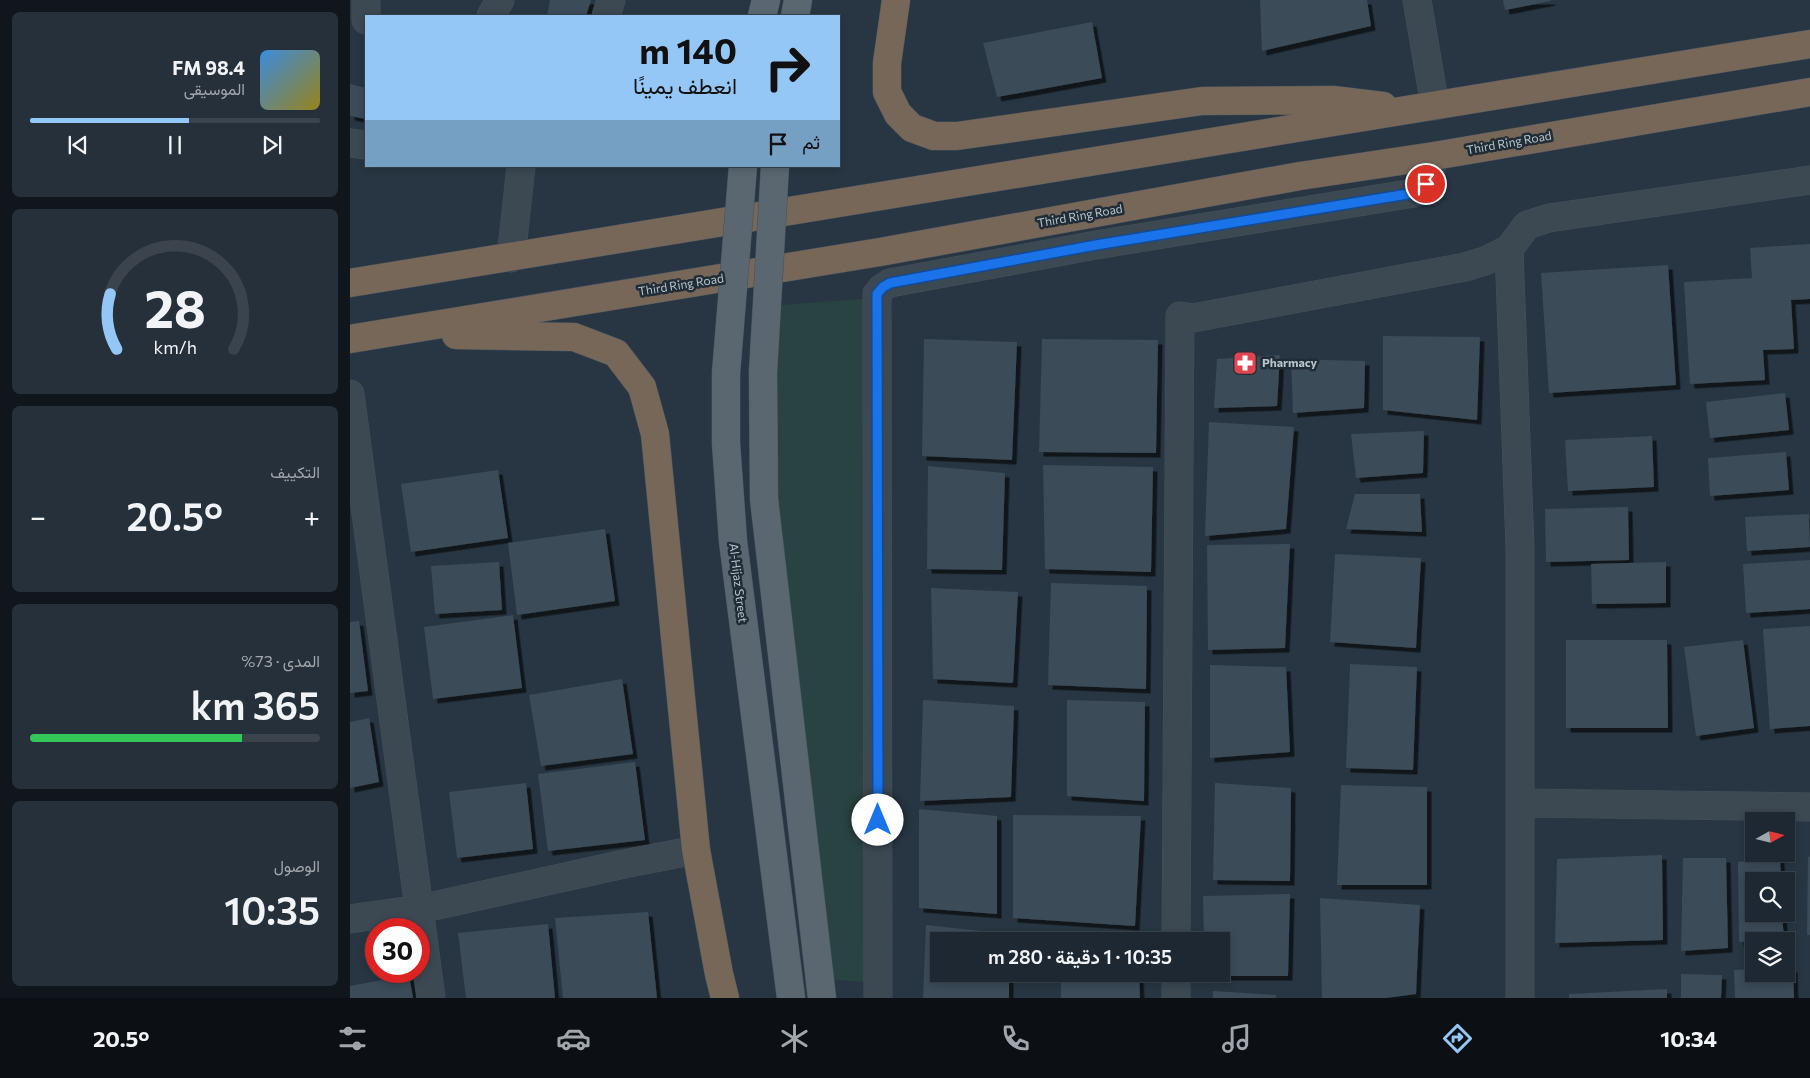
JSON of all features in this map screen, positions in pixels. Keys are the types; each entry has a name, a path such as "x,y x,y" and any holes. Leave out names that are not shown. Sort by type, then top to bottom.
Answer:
{"highway":[{"path":"896,0 888,63 887,92 898,114 912,128 934,136 956,136 1202,101 1333,100 1406,110"},
{"path":"350,283 1810,44"},
{"name":"Third Ring Road","path":"350,339 880,252 1300,176 1434,156 1810,92"},
{"path":"386,334 574,337 616,353 642,387 655,434 696,850 725,998"}],"main road":[{"path":"762,15 766,0"},
{"path":"795,15 798,0"},
{"name":"Al-Hijaz Street","path":"742,167 726,374 726,443 733,541 791,998"},
{"path":"774,167 763,372 764,499 822,998"}],"street":[{"path":"366,0 366,15"},
{"path":"492,15 500,0"},
{"path":"606,15 611,0"},
{"path":"1417,0 1435,106"},
{"path":"350,143 365,145"},
{"path":"878,998 877,294 890,283 1096,245 1414,193 1426,184 1434,156"},
{"path":"511,258 521,167"},
{"path":"1176,932 1180,316 1193,318 1439,273 1484,261 1509,249 1527,225 1544,219 1810,180"},
{"path":"1509,249 1520,548 1520,998"},
{"path":"350,394 431,998"},
{"path":"1520,803 1810,807"},
{"path":"350,919 420,909 696,850"},
{"path":"1176,982 1176,998"}],"green space":[{"path":"876,298 879,983 822,979 767,502 767,306"}],"building":[{"path":"550,0 591,0 586,15 547,15"},
{"path":"1260,0 1367,0 1371,26 1262,51"},
{"path":"1503,0 1551,0 1551,1 1505,10"},
{"path":"1092,22 1102,78 997,97 983,43"},
{"path":"350,84 365,88 365,119 350,116"},
{"path":"1810,244 1810,299 1791,300 1794,349 1763,350 1765,380 1690,384 1684,282 1752,278 1750,248"},
{"path":"1668,265 1676,385 1549,393 1541,273"},
{"path":"1383,336 1480,337 1477,420 1383,410"},
{"path":"924,339 1017,342 1012,460 922,456"},
{"path":"1042,339 1158,340 1156,453 1039,452"},
{"path":"1280,355 1277,406 1214,408 1217,359"},
{"path":"1291,359 1365,361 1364,408 1293,413"},
{"path":"1785,393 1789,430 1710,438 1706,402"},
{"path":"1209,422 1294,427 1286,529 1205,536"},
{"path":"1424,431 1423,473 1356,478 1351,434"},
{"path":"1652,436 1654,487 1568,491 1565,440"},
{"path":"1786,452 1789,490 1710,496 1708,458"},
{"path":"1043,465 1153,467 1151,572 1045,569"},
{"path":"928,466 1005,473 1002,570 927,569"},
{"path":"498,470 508,538 411,552 401,484"},
{"path":"1355,494 1420,494 1422,532 1346,529"},
{"path":"1628,507 1629,560 1546,562 1545,509"},
{"path":"1809,514 1810,547 1747,551 1745,517"},
{"path":"605,529 615,601 517,615 508,543"},
{"path":"1290,544 1285,648 1208,650 1207,545"},
{"path":"1335,554 1421,558 1416,648 1330,642"},
{"path":"1810,560 1810,609 1746,613 1743,564"},
{"path":"499,562 502,610 435,614 431,566"},
{"path":"1666,562 1666,603 1592,604 1591,564"},
{"path":"1051,583 1147,586 1146,689 1048,685"},
{"path":"931,588 1018,592 1013,683 933,679"},
{"path":"513,615 522,688 433,699 424,627"},
{"path":"359,621 368,691 350,693 350,622"},
{"path":"1810,626 1810,726 1770,729 1763,629"},
{"path":"1566,640 1667,640 1668,728 1566,728"},
{"path":"1743,640 1754,728 1696,736 1684,647"},
{"path":"1350,664 1417,667 1413,770 1346,768"},
{"path":"1210,665 1286,667 1290,752 1210,758"},
{"path":"622,679 633,754 541,766 529,695"},
{"path":"923,700 1014,706 1011,797 920,801"},
{"path":"1067,700 1145,702 1144,801 1067,796"},
{"path":"369,718 379,782 350,788 350,722"},
{"path":"635,762 645,840 548,851 538,774"},
{"path":"526,783 533,849 457,858 449,792"},
{"path":"1215,783 1291,788 1290,881 1213,880"},
{"path":"1341,785 1427,787 1427,885 1337,885"},
{"path":"919,809 997,816 997,914 919,908"},
{"path":"1013,815 1141,816 1135,926 1013,918"},
{"path":"1662,855 1663,940 1555,943 1557,859"},
{"path":"1808,856 1810,857 1810,935 1807,935"},
{"path":"1683,858 1726,858 1728,948 1681,951"},
{"path":"1738,862 1780,862 1781,872 1745,872 1745,922 1783,922 1783,932 1745,932 1745,942 1739,942"},
{"path":"1290,894 1288,976 1230,976 1230,932 1204,932 1203,896"},
{"path":"1320,898 1420,905 1416,994 1386,998 1322,998"},
{"path":"648,912 657,998 563,998 555,918"},
{"path":"548,924 555,998 466,998 458,933"},
{"path":"926,925 991,932 930,932 930,982 1009,982 1009,998 923,998"},
{"path":"1745,969 1745,982 1793,982 1794,998 1735,998 1734,970"},
{"path":"1681,974 1722,975 1721,998 1681,998"},
{"path":"1061,982 1139,982 1140,998 1061,998"},
{"path":"366,983 410,983 413,998 350,998 350,986"},
{"path":"1667,989 1667,998 1569,998 1569,994"},
{"path":"1213,991 1276,995 1276,998 1213,998"}],"place":[{"name":"Pharmacy","path":"1245,363"}],"route":[{"path":"878,820 877,294 883,287 890,283 1096,245 1414,193 1426,184"}]}
